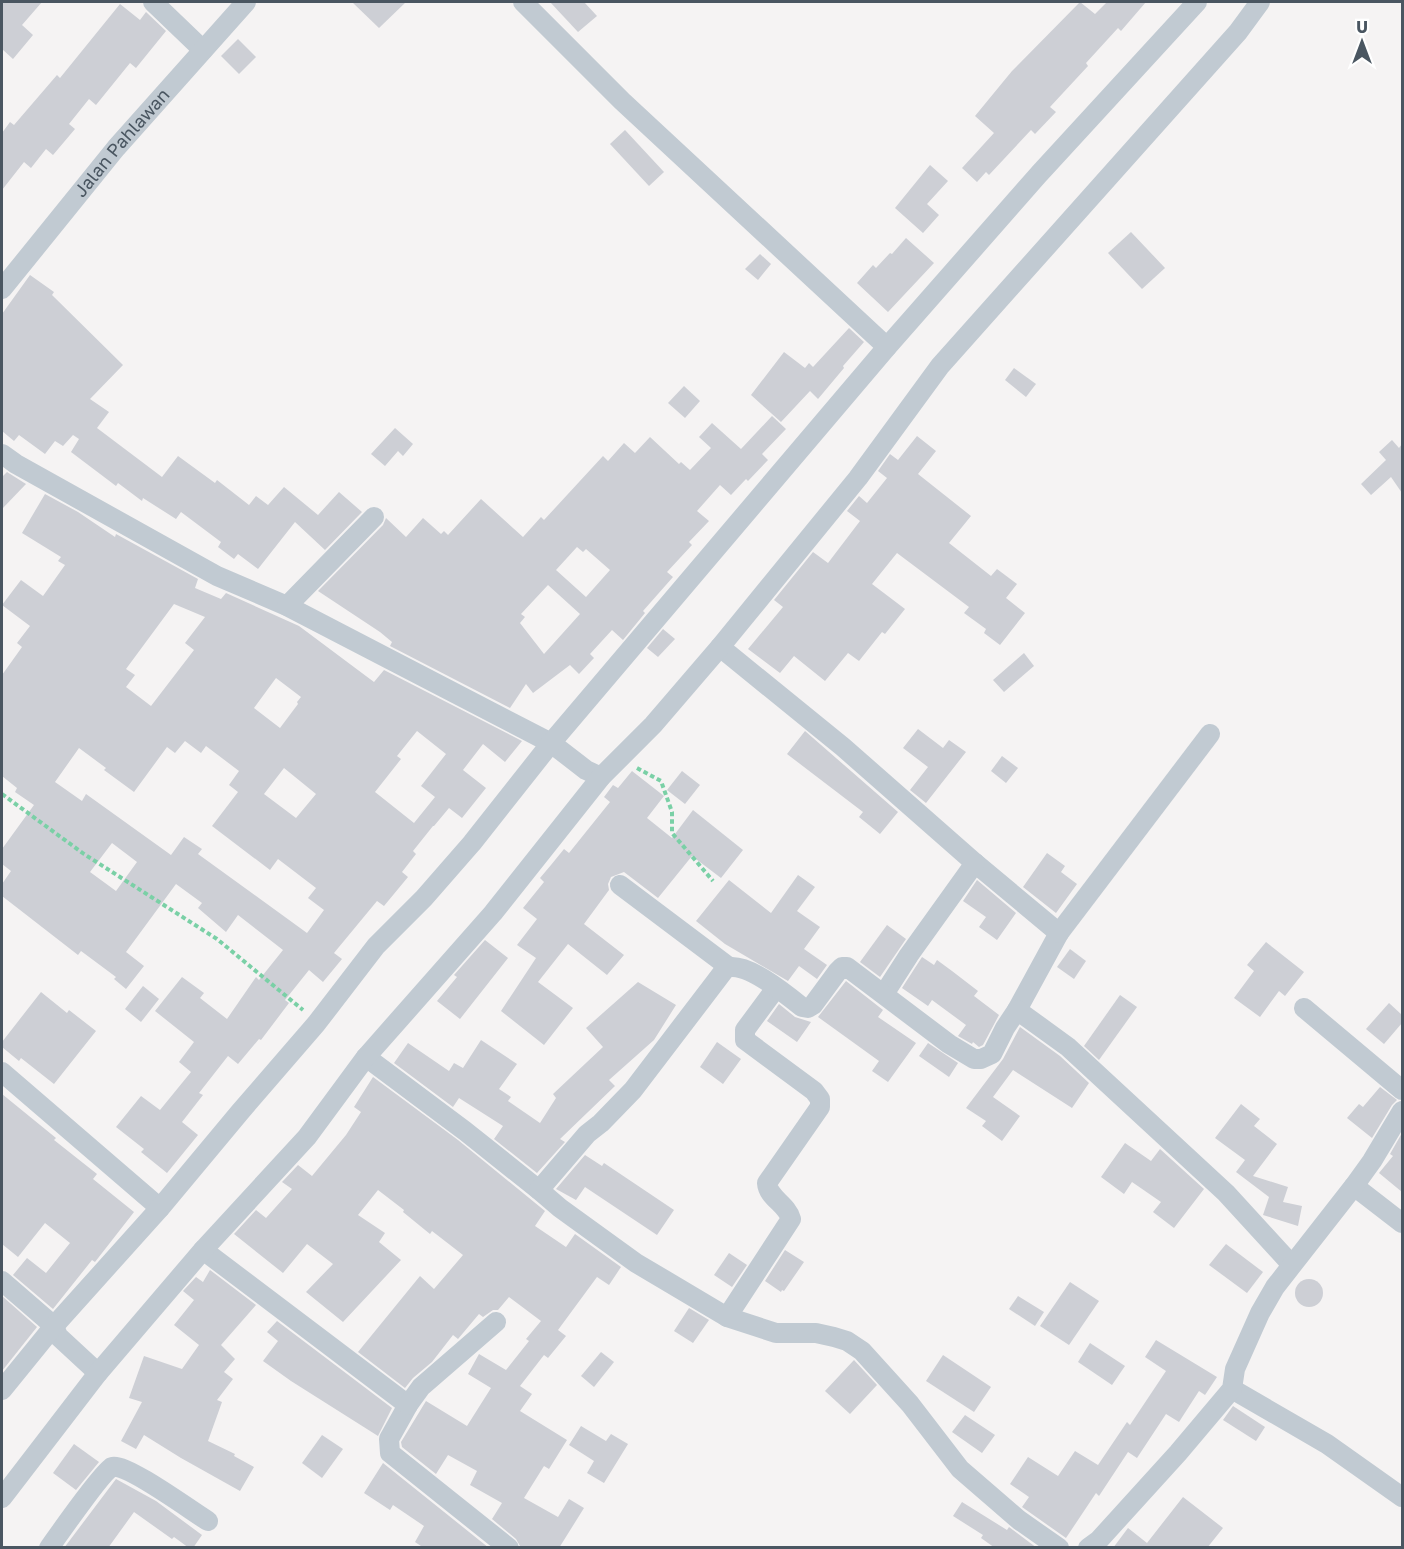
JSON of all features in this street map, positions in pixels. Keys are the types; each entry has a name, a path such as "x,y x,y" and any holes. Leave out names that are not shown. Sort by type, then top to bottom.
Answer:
{"street":[{"path":"153,2 203,50"},
{"name":"Jalan Pahlawan","path":"2,289 116,148 246,2"},
{"path":"522,2 622,101 887,347"},
{"path":"2,1390 56,1331 316,1024 376,946 424,898 472,843 887,347 1039,174 1197,2"},
{"path":"2,1498 95,1370 307,1137 366,1057 493,913 593,774 653,725 858,478 940,366 1238,32 1260,2"},
{"path":"2,454 217,576 287,606 554,746 593,774"},
{"path":"287,606 374,517"},
{"path":"720,647 843,747 1059,933"},
{"path":"539,1190 587,1134 633,1090 719,976 729,967 737,966 746,969 802,1007 811,1007 838,971 842,967 847,967 949,1044 974,1059 981,1059 992,1054 1059,933 1210,734"},
{"path":"884,993 975,863"},
{"path":"620,885 729,967"},
{"path":"727,1317 791,1219 786,1209 768,1191 767,1184 820,1107 820,1099 814,1091 745,1040 746,1030 777,988"},
{"path":"1304,1008 1402,1090"},
{"path":"1017,1010 1068,1047 1226,1193 1291,1264"},
{"path":"366,1057 465,1131 560,1208 636,1263 727,1317 777,1333 816,1333 834,1337 847,1341 862,1351 916,1412 960,1469 1019,1520 1059,1548"},
{"path":"2,1072 160,1208"},
{"path":"1088,1548 1099,1540 1178,1453 1232,1389 1235,1369 1260,1313 1291,1264 1372,1161 1402,1111"},
{"path":"1354,1186 1402,1223"},
{"path":"203,1250 408,1405"},
{"path":"2,1281 95,1370"},
{"path":"496,1323 421,1387 389,1438 388,1448 390,1453 509,1548"},
{"path":"1232,1389 1328,1444 1402,1497"},
{"path":"50,1548 108,1470 114,1466 136,1474 208,1521"}],"path":[{"path":"630,765 661,781 672,812 672,833 713,881"},
{"path":"2,794 84,854 218,939 294,1001 316,1024"}],"building":[{"path":"2,2 42,2 22,25 33,35 13,59 2,49"},
{"path":"352,2 406,2 379,28"},
{"path":"550,2 584,2 597,16 578,32"},
{"path":"1080,2 1095,14 1107,2 1146,2 1121,31 1118,28 1086,63 1088,66 1050,107 1056,112 1035,134 1031,130 989,175 986,172 977,182 962,168 994,133 975,116 1012,71"},
{"path":"120,4 140,20 146,12 166,31 136,68 130,63 96,105 89,99 69,124 75,129 53,155 46,149 31,168 24,162 2,190 2,133 10,122 14,125 57,75 60,78"},
{"path":"238,39 256,57 239,74 221,56"},
{"path":"625,130 664,172 649,186 610,144"},
{"path":"930,165 948,181 927,204 939,215 923,233 895,208"},
{"path":"1131,232 1165,268 1142,289 1108,253"},
{"path":"906,238 934,263 888,312 857,283 873,265 876,268"},
{"path":"760,254 771,264 758,280 745,269"},
{"path":"30,275 54,292 52,295 123,365 90,399 109,412 97,428 162,477 178,456 215,483 217,480 249,505 256,496 268,505 284,487 318,515 339,492 362,512 325,550 295,522 258,569 238,554 234,559 218,547 221,542 181,512 176,519 143,498 142,501 118,483 116,486 71,452 79,439 73,435 63,446 55,441 45,454 19,435 14,441 2,431 2,314"},
{"path":"849,328 864,342 818,399 810,391 781,422 751,395 784,352 805,368 809,363 813,367"},
{"path":"1014,368 1036,384 1026,397 1005,380"},
{"path":"684,386 700,401 685,418 668,403"},
{"path":"772,416 786,429 762,454 768,460 748,481 746,479 731,495 720,485 697,511 709,521 689,542 692,545 667,572 673,577 643,611 645,613 623,640 612,630 590,654 594,658 579,674 570,665 533,693 526,684 510,708 390,646 392,642 380,632 318,591 383,525 386,518 406,537 423,518 441,534 444,531 448,535 481,499 523,537 541,517 544,520 603,456 608,461 624,443 635,453 650,437 679,464 681,462 690,470 711,448 699,437 712,423 741,449","holes":["577,547 583,552 586,549 610,570 586,597 556,570","548,585 580,614 544,654 520,623 525,617 521,614"]},
{"path":"395,428 413,444 403,456 398,451 385,466 371,454"},
{"path":"917,436 936,451 918,474 971,516 949,543 991,576 997,569 1017,584 1006,598 1025,613 1000,645 984,633 986,629 964,613 969,607 897,553 872,584 905,609 885,634 882,632 859,661 848,653 825,681 794,656 780,673 748,649 783,607 774,600 813,552 828,563 860,521 847,511 859,496 867,503 887,478 878,471 890,454 898,460"},
{"path":"1392,440 1399,448 1402,444 1402,493 1391,477 1371,495 1361,484 1386,460 1379,452"},
{"path":"7,472 26,484 2,509 2,477"},
{"path":"45,494 78,512 115,537 116,534 198,579 195,588 221,599 226,593 299,626 374,682 384,670 522,741 505,762 483,744 463,770 486,788 462,818 449,808 433,826 413,851 416,854 402,872 408,877 384,906 377,901 334,953 342,959 323,982 309,970 285,1000 289,1003 261,1040 259,1039 238,1064 228,1056 199,1093 203,1095 182,1122 198,1135 167,1173 141,1152 144,1149 116,1127 141,1096 160,1110 191,1072 179,1062 194,1042 155,1011 182,977 204,993 200,998 227,1019 256,977 259,980 283,950 238,915 226,932 198,908 202,903 176,884 126,952 144,966 126,989 114,979 116,977 81,951 78,955 2,896 2,884 11,871 2,864 2,849 34,805 15,792 17,788 2,776 2,675 22,647 17,643 30,626 2,605 21,580 43,596 65,565 58,561 61,557 22,533","holes":["174,604 205,617 185,643 194,650 151,706 126,687 135,675 126,669","276,678 301,697 280,728 254,708","417,731 446,754 421,786 435,797 414,823 375,792 401,759 397,756","185,741 201,753 206,746 239,771 229,785 238,792 212,826 270,870 278,859 316,888 308,898 324,910 307,933 198,854 202,849 184,837 171,855 86,794 82,801 55,782 79,748 134,792 167,747 175,753","284,768 316,794 296,818 264,794","112,843 137,862 116,891 90,872"]},
{"path":"663,629 675,639 658,657 647,648"},
{"path":"1024,653 1034,666 1004,692 993,680"},
{"path":"918,729 943,748 949,740 966,752 926,803 910,790 928,767 903,748"},
{"path":"805,731 898,812 880,834 859,817 863,812 787,754"},
{"path":"1002,756 1018,768 1006,783 991,771"},
{"path":"632,771 664,796 647,818 672,838 693,810 743,850 721,878 692,856 658,898 624,872 611,877 608,884 609,890 584,924 624,955 607,975 568,944 538,982 573,1008 544,1045 501,1011 536,958 517,945 537,919 523,908 544,882 540,878 564,849 569,853 610,802 604,797 613,785 618,788"},
{"path":"682,771 700,785 685,804 667,790"},
{"path":"1047,853 1065,866 1061,872 1077,884 1056,913 1023,887"},
{"path":"798,875 815,887 797,911 820,927 804,949 827,965 817,979 799,966 788,981 725,944 696,921 729,880 771,913"},
{"path":"977,880 1016,913 997,940 979,927 986,917 963,901"},
{"path":"887,925 906,939 880,977 860,962"},
{"path":"485,940 508,958 460,1019 437,1001 457,977 454,975"},
{"path":"1266,942 1304,972 1285,996 1279,991 1260,1017 1234,998 1254,971 1247,965"},
{"path":"1070,949 1086,961 1074,979 1057,967"},
{"path":"922,957 934,965 937,960 952,971 978,991 974,996 999,1015 983,1045 979,1047 958,1036 966,1025 932,1000 928,1006 902,988"},
{"path":"846,981 883,1010 878,1017 916,1043 888,1082 872,1071 879,1061 818,1017"},
{"path":"638,982 676,1005 654,1040 609,1080 615,1086 560,1139 565,1142 537,1173 494,1139 503,1126 459,1098 453,1107 394,1063 408,1043 449,1071 454,1063 463,1068 481,1040 517,1064 499,1089 511,1097 508,1101 540,1123 556,1098 553,1094 603,1047 586,1028"},
{"path":"143,986 159,999 141,1022 125,1009"},
{"path":"41,992 67,1013 69,1010 96,1031 54,1084 21,1058 19,1061 2,1047 2,1042"},
{"path":"1120,995 1137,1007 1099,1060 1084,1046"},
{"path":"1389,1003 1402,1015 1402,1023 1384,1044 1366,1029"},
{"path":"779,1004 795,1017 811,1022 797,1042 767,1021"},
{"path":"1020,1027 1060,1056 1089,1083 1072,1108 1013,1070 993,1097 1020,1116 1002,1141 982,1126 986,1121 966,1108 1003,1059"},
{"path":"717,1042 741,1059 723,1084 700,1067"},
{"path":"928,1043 958,1063 949,1077 919,1056"},
{"path":"373,1077 458,1140 545,1211 535,1226 566,1247 575,1234 621,1267 609,1285 597,1277 558,1330 566,1336 548,1358 544,1355 520,1386 532,1394 520,1411 567,1440 549,1469 544,1466 524,1498 558,1517 569,1499 584,1508 559,1548 521,1548 516,1539 492,1519 502,1503 470,1485 477,1471 448,1455 436,1474 402,1447 401,1442 426,1401 467,1426 491,1388 468,1374 479,1354 506,1370 529,1341 526,1339 541,1321 509,1297 498,1310 493,1310 483,1317 479,1314 458,1339 453,1335 432,1362 405,1388 358,1352 420,1276 434,1289 463,1255 432,1231 430,1234 378,1190 358,1215 385,1233 379,1242 401,1260 343,1322 306,1292 333,1264 307,1244 283,1273 234,1234 256,1210 266,1218 292,1189 282,1182 298,1165 312,1176 346,1135 361,1112 354,1107"},
{"path":"1380,1087 1397,1100 1372,1138 1347,1118 1359,1104 1363,1107"},
{"path":"2,1094 97,1174 93,1179 134,1212 95,1262 92,1260 53,1309 13,1275 27,1258 46,1273 70,1243 45,1223 18,1257 2,1244"},
{"path":"1241,1104 1260,1119 1254,1126 1277,1144 1253,1176 1288,1187 1283,1202 1302,1206 1298,1226 1263,1215 1269,1197 1236,1172 1245,1160 1215,1138"},
{"path":"1402,1133 1402,1192 1379,1173 1393,1156 1390,1154"},
{"path":"1125,1143 1151,1161 1160,1149 1204,1189 1174,1228 1153,1212 1161,1202 1132,1182 1124,1194 1101,1177"},
{"path":"585,1155 602,1166 604,1163 674,1210 657,1235 585,1187 576,1200 556,1189"},
{"path":"1226,1244 1263,1272 1247,1293 1209,1265"},
{"path":"785,1250 804,1262 781,1292 765,1281"},
{"path":"729,1253 747,1265 732,1287 714,1275"},
{"path":"210,1270 256,1305 221,1345 235,1359 224,1372 233,1379 217,1400 222,1402 208,1441 235,1454 234,1456 254,1467 240,1491 144,1435 136,1449 121,1441 142,1402 129,1398 144,1356 182,1369 199,1345 174,1325 194,1300 183,1291 196,1277 203,1282"},
{"path":"1309,1279 1319,1283 1323,1293 1319,1303 1309,1307 1299,1303 1295,1293 1299,1283"},
{"path":"1070,1282 1099,1301 1069,1345 1040,1326"},
{"path":"2,1296 37,1327 2,1371"},
{"path":"1018,1296 1044,1312 1035,1326 1009,1309"},
{"path":"689,1308 709,1320 693,1343 674,1331"},
{"path":"277,1321 392,1408 378,1436 263,1361 278,1341 267,1332"},
{"path":"1156,1340 1217,1377 1205,1395 1199,1391 1179,1422 1166,1414 1137,1458 1128,1452 1099,1496 1096,1493 1066,1538 1022,1507 1029,1497 1010,1484 1028,1457 1058,1476 1075,1451 1098,1465 1127,1422 1130,1425 1166,1371 1145,1357"},
{"path":"1090,1343 1125,1366 1112,1385 1078,1362"},
{"path":"601,1352 614,1362 594,1387 581,1376"},
{"path":"943,1355 991,1387 974,1412 926,1381"},
{"path":"854,1360 877,1385 850,1414 825,1391"},
{"path":"1233,1406 1265,1427 1256,1441 1223,1420"},
{"path":"965,1415 995,1435 982,1453 952,1432"},
{"path":"581,1426 606,1441 611,1434 628,1444 604,1483 587,1473 594,1461 569,1445"},
{"path":"322,1435 343,1449 322,1478 302,1463"},
{"path":"74,1444 99,1462 76,1490 53,1473"},
{"path":"383,1463 489,1548 424,1548 415,1542 424,1526 393,1505 390,1510 364,1493"},
{"path":"116,1479 156,1501 202,1535 193,1548 189,1548 174,1537 172,1539 134,1512 108,1548 64,1548"},
{"path":"1183,1497 1223,1528 1207,1548 1113,1548 1128,1528 1147,1543"},
{"path":"962,1502 1007,1530 1009,1527 1037,1548 995,1548 981,1538 983,1535 953,1516"}]}
